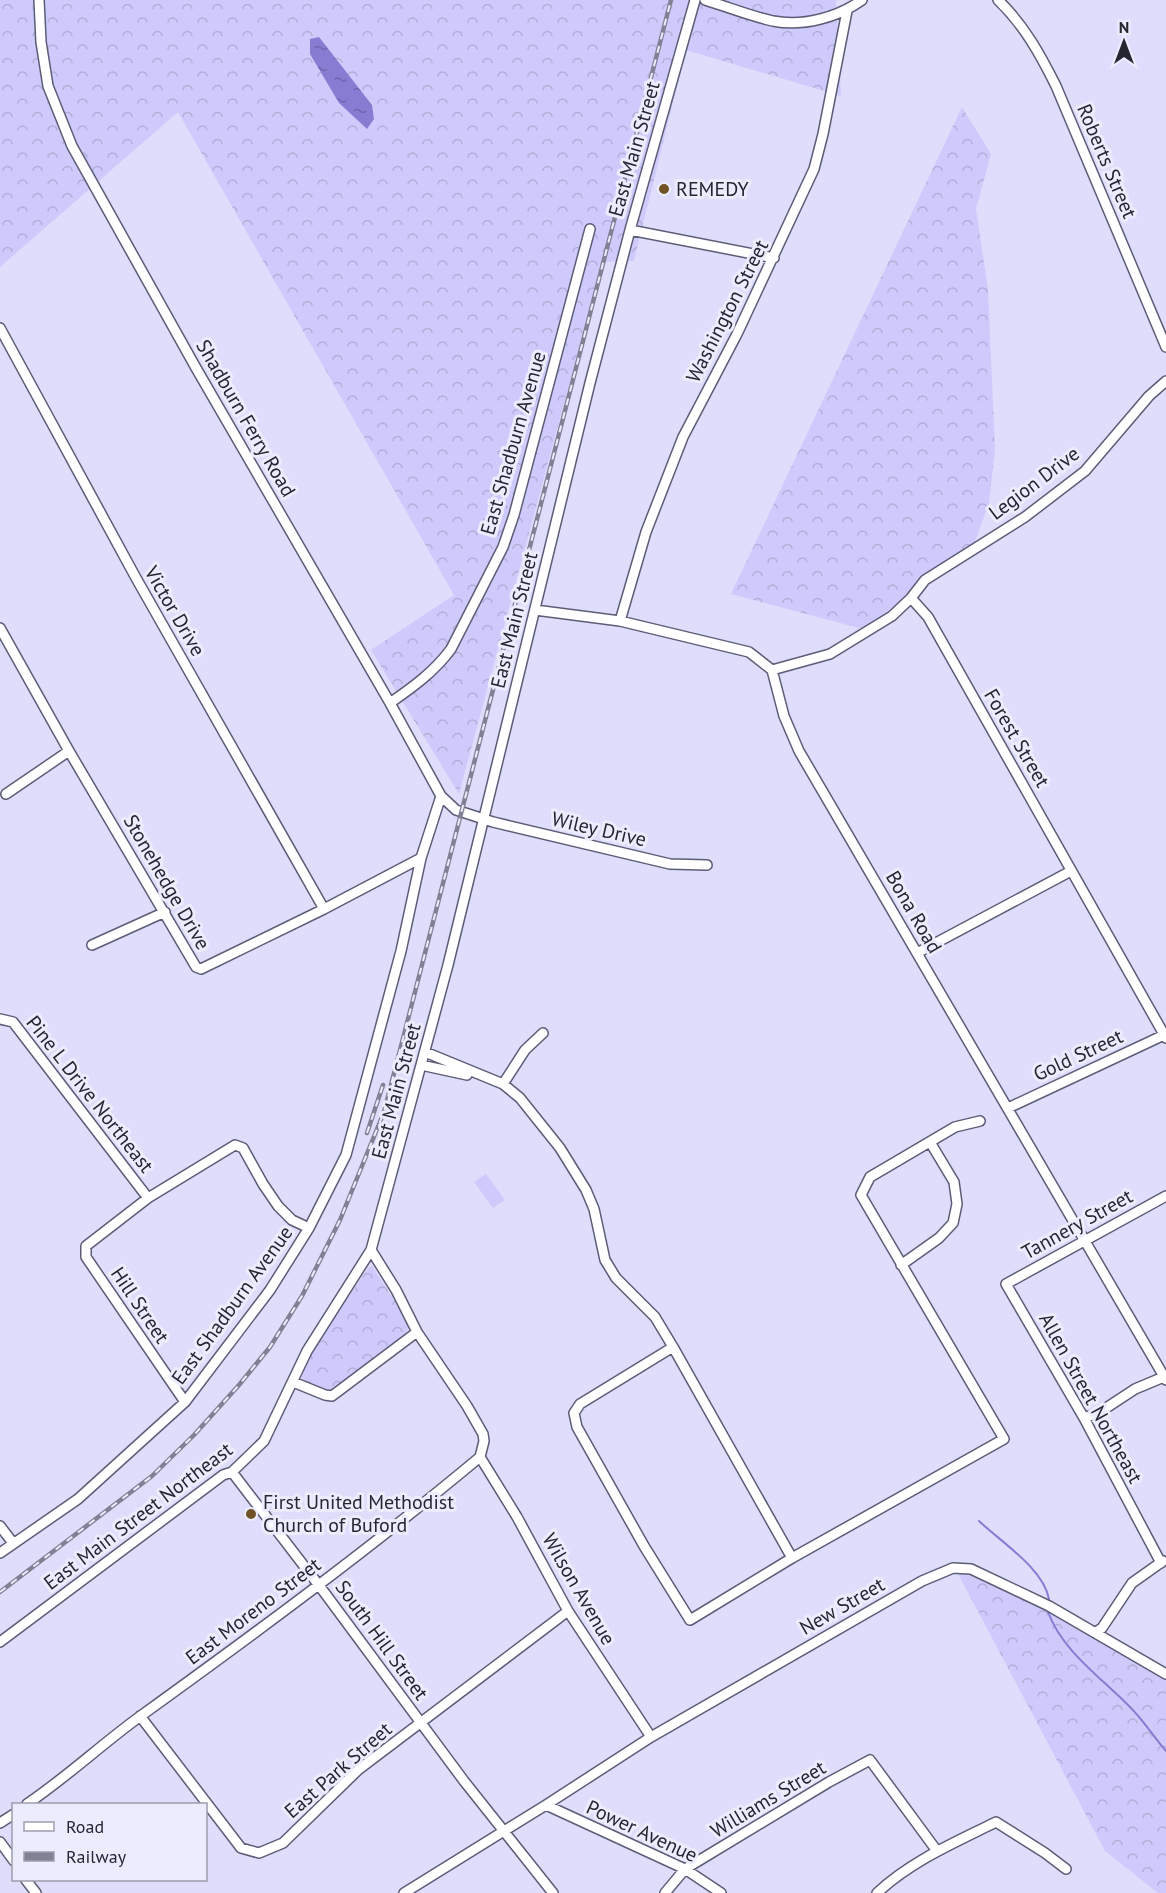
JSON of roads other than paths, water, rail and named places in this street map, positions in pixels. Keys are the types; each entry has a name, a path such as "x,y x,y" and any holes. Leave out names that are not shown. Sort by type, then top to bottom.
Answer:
{"street":[{"name":"Shadburn Ferry Road","path":"39,0 41,42 48,87 72,146 441,796 456,810 484,820"},
{"name":"East Main Street","path":"371,1250 448,965 630,230 695,0"},
{"path":"705,0 781,21 813,20 846,11 862,0"},
{"name":"Roberts Street","path":"998,0 1011,13 1037,49 1051,77 1166,347"},
{"name":"Washington Street","path":"620,621 646,532 683,437 737,334 814,169 823,134 846,11"},
{"name":"East Shadburn Avenue","path":"390,703 430,674 446,656 503,547 514,515 590,229"},
{"path":"630,230 774,258"},
{"name":"Victor Drive","path":"0,328 135,578 324,909"},
{"name":"Legion Drive","path":"911,598 925,580 1025,516 1085,471 1149,396 1166,381"},
{"path":"535,610 620,621 749,652 772,670 830,654 892,615 911,598"},
{"name":"Forest Street","path":"911,598 928,617 1165,1036"},
{"name":"Stonehedge Drive","path":"0,628 3,640 196,968 201,969 324,909 421,858"},
{"name":"Bona Road","path":"772,670 784,716 799,752 1165,1378"},
{"path":"6,794 69,752"},
{"name":"East Shadburn Avenue","path":"0,1553 78,1499 185,1402 270,1290 309,1228 346,1155 401,951 421,858 441,796"},
{"name":"Wiley Drive","path":"484,820 670,864 706,865"},
{"path":"917,953 1071,871"},
{"path":"92,945 165,912"},
{"name":"Pine L Drive Northeast","path":"0,1019 13,1022 148,1198"},
{"path":"503,1084 525,1050 543,1033"},
{"name":"Gold Street","path":"1008,1108 1165,1036"},
{"path":"425,1052 503,1084 520,1098 560,1149 586,1190 594,1209 605,1260 616,1278 655,1317 792,1558"},
{"path":"421,1065 484,1077"},
{"path":"673,1347 580,1404 574,1413 577,1427 599,1467 690,1620 792,1558 1004,1439 861,1195 870,1177 955,1127 980,1121"},
{"path":"901,1265 939,1238 953,1223 957,1204 954,1182 930,1142"},
{"path":"148,1198 235,1145 243,1149 278,1206 292,1220 309,1228"},
{"name":"Tannery Street","path":"1006,1284 1166,1196"},
{"name":"Hill Street","path":"148,1198 86,1246 86,1257 185,1402"},
{"path":"371,1250 396,1290 417,1332 483,1434 484,1441 480,1457"},
{"name":"East Main Street Northeast","path":"0,1642 223,1475 232,1472 264,1441 307,1351 371,1250"},
{"name":"Allen Street Northeast","path":"1006,1284 1163,1561"},
{"path":"293,1382 332,1396 417,1332"},
{"path":"1084,1418 1100,1412 1134,1389 1165,1378"},
{"name":"East Moreno Street","path":"29,1803 47,1791 140,1716 319,1585 480,1457"},
{"name":"Wilson Avenue","path":"480,1457 517,1517 568,1611 651,1737"},
{"name":"South Hill Street","path":"232,1472 464,1781 553,1893"},
{"path":"0,1526 13,1544"},
{"path":"1096,1632 1102,1628 1132,1583 1163,1561"},
{"name":"New Street","path":"546,1805 651,1737 922,1581 953,1568 971,1569 1049,1606 1166,1674"},
{"name":"East Park Street","path":"207,1804 241,1848 259,1853 283,1843 358,1770 568,1611"},
{"name":"East Park Street","path":"140,1716 207,1803"},
{"name":"Williams Street","path":"665,1893 685,1869 829,1782 870,1760 937,1851"},
{"path":"404,1893 546,1805"},
{"name":"Power Avenue","path":"546,1805 685,1869 721,1893"},
{"path":"877,1893 896,1875 937,1851 996,1822 1066,1869"},
{"path":"0,1842 12,1858"}],"water":[{"path":"319,37 372,105 374,119 367,129 339,103 310,54 310,39"}],"waterway":[{"path":"979,1521 1030,1566 1039,1577 1049,1599"},
{"path":"1048,1612 1054,1626 1072,1650 1132,1709 1166,1751"}],"railway":[{"path":"0,1592 152,1476 194,1435 270,1347 302,1296 340,1220 384,1112 671,0"},
{"path":"367,1133 383,1085"}],"place":[{"name":"REMEDY","path":"664,189"},
{"name":"First United Methodist Church of Buford","path":"251,1514"}]}
